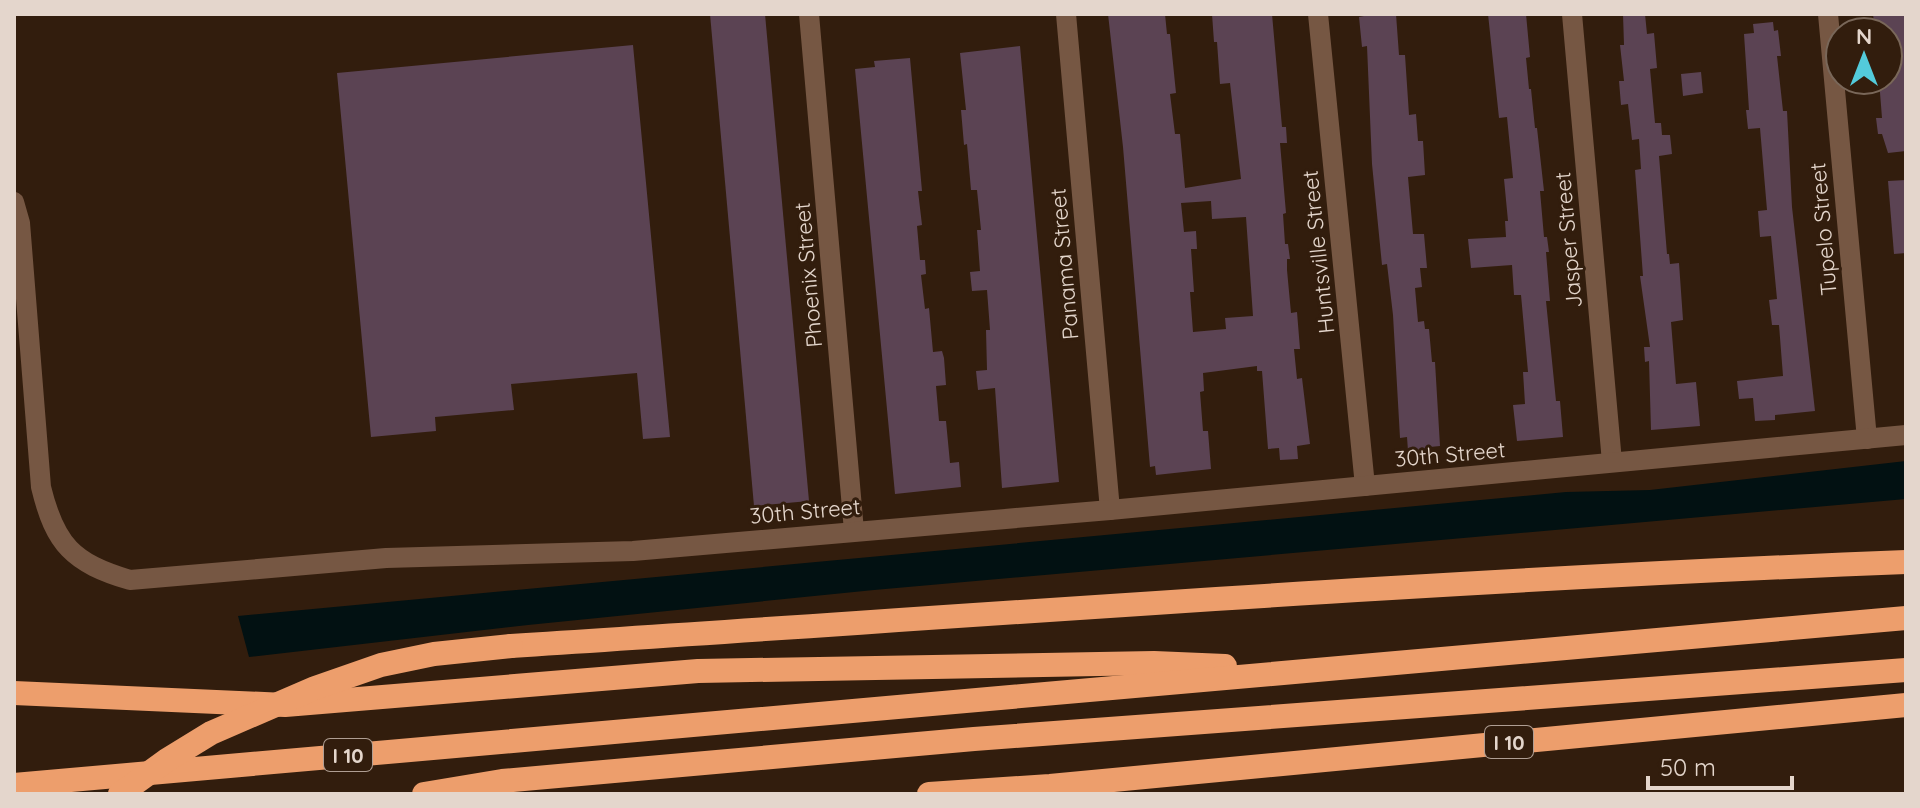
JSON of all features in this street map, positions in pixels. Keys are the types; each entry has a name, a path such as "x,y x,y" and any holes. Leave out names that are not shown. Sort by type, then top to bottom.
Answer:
{"highway":[{"path":"120,794 211,733 253,713 381,665 434,654 542,644 1260,597 1749,568 1906,562"},
{"name":"I 10","path":"14,785 1906,618"},
{"path":"14,693 285,705 698,671 1154,663 1308,670"},
{"path":"424,794 502,781 1219,720 1906,670"},
{"name":"I 10","path":"929,794 1043,790 1906,705"}],"street":[{"name":"Phoenix Street","path":"809,14 854,531"},
{"name":"Panama Street","path":"1066,14 1110,510"},
{"name":"Huntsville Street","path":"1318,14 1365,486"},
{"name":"Jasper Street","path":"1572,14 1612,462"},
{"name":"Tupelo Street","path":"1828,14 1867,439"},
{"name":"30th Street","path":"14,202 20,223 41,487 48,517 63,543 96,570 130,580 386,558 633,551 1110,510 1906,435"}],"shaded area":[{"path":"1906,461 1906,499 874,590 249,657 238,616 1566,492 1650,490"}],"building":[{"path":"710,14 765,14 809,501 754,506"},
{"path":"1108,14 1165,14 1176,93 1170,94 1175,134 1180,134 1185,188 1241,179 1230,83 1220,84 1212,14 1272,14 1282,127 1286,127 1287,143 1280,143 1286,213 1283,214 1285,244 1288,244 1290,259 1287,259 1287,270 1291,313 1297,312 1300,349 1294,349 1297,379 1302,378 1310,444 1297,446 1298,459 1280,460 1279,448 1268,449 1262,371 1257,371 1257,366 1203,373 1204,391 1200,392 1203,431 1208,431 1211,469 1156,475 1155,466 1150,467 1123,147","holes":["1211,201 1212,219 1246,217 1253,316 1225,318 1226,329 1193,332 1191,249 1197,249 1196,231 1184,232 1181,203"]},
{"path":"1364,14 1396,14 1399,55 1405,55 1409,115 1416,114 1418,141 1423,141 1425,175 1408,177 1413,234 1424,234 1427,268 1420,268 1422,287 1415,288 1418,322 1424,321 1425,329 1429,329 1432,362 1435,362 1440,446 1430,447 1431,450 1408,451 1407,437 1400,438 1393,315 1387,264 1382,265 1372,164 1367,46 1362,47 1359,17"},
{"path":"1488,14 1526,14 1530,57 1526,58 1544,191 1540,191 1544,237 1547,237 1549,252 1546,252 1550,301 1546,301 1556,401 1560,401 1563,437 1517,441 1513,405 1525,404 1523,372 1528,372 1521,295 1514,295 1512,265 1471,268 1468,239 1506,237 1505,221 1508,221 1504,179 1513,178 1507,117 1499,118"},
{"path":"1623,14 1645,14 1647,34 1654,33 1657,68 1650,69 1655,123 1661,123 1662,135 1670,135 1672,154 1659,156 1667,254 1670,264 1679,263 1683,320 1671,322 1676,384 1696,382 1700,426 1651,430 1649,361 1645,362 1644,347 1650,347 1640,276 1643,276 1635,170 1641,169 1639,139 1632,140 1628,104 1621,105 1619,81 1624,81 1620,45 1624,45"},
{"path":"1906,14 1906,151 1888,153 1882,134 1878,134 1876,118 1882,118 1880,96 1904,96 1904,16 1873,16"},
{"path":"1773,22 1774,31 1778,30 1781,56 1777,56 1783,111 1787,111 1792,207 1815,411 1775,415 1775,420 1755,421 1753,398 1739,399 1737,381 1783,376 1779,325 1772,325 1769,300 1777,299 1771,236 1760,237 1758,211 1767,210 1760,128 1748,129 1744,34 1754,33 1753,24"},
{"path":"633,45 670,437 643,439 637,373 511,384 514,410 435,417 436,431 371,437 337,73"},
{"path":"1020,46 1059,482 1002,488 995,388 978,390 976,371 987,370 986,330 990,330 987,290 972,291 970,272 980,271 977,230 981,230 977,190 971,190 967,144 964,145 961,110 966,110 960,53"},
{"path":"910,58 922,191 918,191 922,225 917,226 920,260 925,260 926,274 921,275 925,309 929,308 933,352 942,351 944,358 946,385 936,386 939,421 946,421 950,463 959,462 961,487 895,494 855,69 875,67 874,61"},
{"path":"1701,72 1703,93 1683,96 1681,74"},
{"path":"1906,180 1906,253 1894,254 1888,181"}]}
